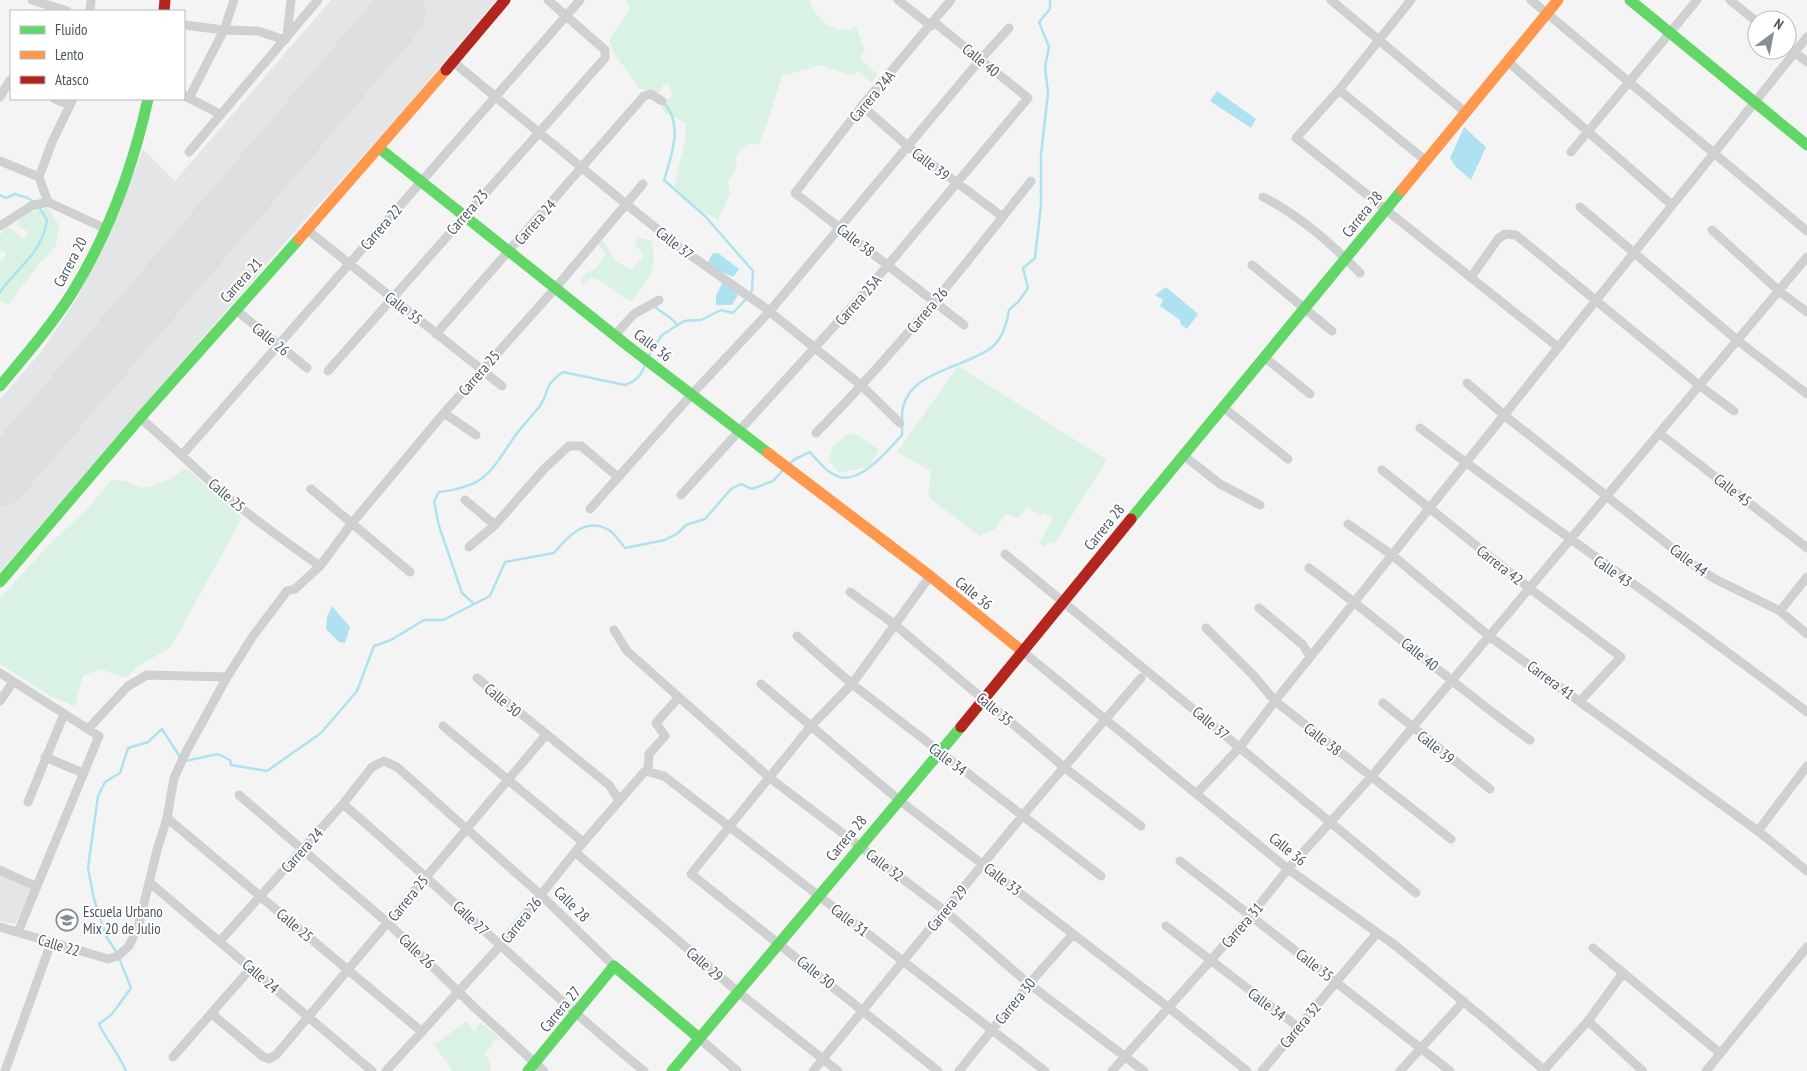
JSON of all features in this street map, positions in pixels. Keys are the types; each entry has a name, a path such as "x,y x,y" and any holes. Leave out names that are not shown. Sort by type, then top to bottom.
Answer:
{"street":[{"path":"32,0 64,10"},
{"path":"220,114 186,97 224,30 234,0"},
{"path":"286,39 291,0"},
{"path":"189,152 318,0"},
{"name":"Carrera 21","path":"0,582 140,418 378,148 505,0"},
{"path":"548,0 567,15"},
{"name":"Carrera 22","path":"182,454 580,0"},
{"name":"Calle 40","path":"898,0 933,24 1028,98"},
{"name":"Carrera 24A","path":"795,193 862,106 933,24 951,0"},
{"path":"1331,0 1466,112"},
{"path":"1411,0 1339,90 1296,138 1558,347"},
{"path":"1531,0 1807,231"},
{"name":"Carrera 28","path":"672,1071 817,895 939,752 1558,0"},
{"path":"1630,0 1807,145"},
{"path":"1571,152 1698,0"},
{"path":"1730,0 1747,14"},
{"name":"Carrera 23","path":"328,371 605,58 604,50 567,15"},
{"path":"185,25 224,30 258,31 286,39"},
{"path":"590,509 840,227 1009,28"},
{"path":"1797,50 1807,37"},
{"path":"1797,54 1807,62"},
{"name":"Calle 37","path":"452,60 494,98 626,204 766,310 862,386 900,423"},
{"path":"1197,793 1240,747 1789,60"},
{"path":"1507,61 1590,131 1672,205"},
{"path":"0,97 10,82"},
{"path":"1339,90 1426,160"},
{"name":"Carrera 24","path":"436,334 644,96 651,94 662,101"},
{"name":"Carrera 25A","path":"681,495 741,431 888,265 955,182 1028,98"},
{"name":"Carrera 20","path":"0,386 52,321 80,279 124,188 140,137 148,100"},
{"path":"48,202 39,177 52,142 71,102"},
{"name":"Calle 39","path":"862,106 909,147 1003,217"},
{"name":"Calle 36","path":"378,148 422,180 628,346 661,369 815,490 930,576 1288,869 1377,933 1464,1001 1544,1071"},
{"path":"0,161 39,177"},
{"name":"Carrera 26","path":"816,433 862,386 936,301 1031,181"},
{"name":"Carrera 25","path":"118,956 129,946 139,924 167,818 174,778 227,677 287,591 295,589 320,566 352,523 444,413 556,287 643,184"},
{"name":"Calle 38","path":"795,193 936,301 964,325"},
{"path":"1263,197 1285,208 1345,258 1360,273"},
{"path":"0,226 31,206 48,202 104,228"},
{"path":"1580,208 1738,340 1807,394"},
{"name":"Calle 35","path":"306,229 502,386"},
{"path":"1712,230 1778,291 1807,312"},
{"path":"1471,277 1498,239 1505,234 1516,235 1699,385 1734,411"},
{"name":"Carrera 31","path":"1112,1071 1124,1055 1251,915 1288,869 1371,777 1807,257"},
{"path":"1252,266 1332,331"},
{"path":"615,335 634,314 659,300"},
{"name":"Calle 26","path":"235,309 307,368"},
{"path":"1264,357 1310,394"},
{"name":"Calle 44","path":"1467,383 1504,415 1695,566 1715,579 1780,611 1807,634"},
{"path":"1223,407 1288,459"},
{"path":"444,413 476,435"},
{"name":"Calle 25","path":"140,418 182,454 204,477 264,526 320,566"},
{"name":"Calle 43","path":"1420,428 1570,540 1745,664 1807,712"},
{"name":"Calle 45","path":"1659,433 1807,548"},
{"path":"469,547 495,525 550,464 569,446 581,446 618,477"},
{"path":"1183,455 1220,484 1260,506"},
{"name":"Carrera 42","path":"1382,470 1529,588 1621,657 1580,701"},
{"path":"311,489 410,572"},
{"path":"465,500 495,525"},
{"name":"Carrera 41","path":"1348,524 1392,555 1489,636 1758,831 1807,870"},
{"name":"Calle 37","path":"1005,554 1416,893"},
{"name":"Calle 40","path":"1309,568 1355,601 1490,712 1530,740"},
{"path":"730,828 811,726 852,684 930,576"},
{"path":"1780,611 1807,577"},
{"name":"Calle 35","path":"850,592 894,624 1065,768 1141,826"},
{"path":"1259,608 1304,645 1310,657"},
{"name":"Calle 38","path":"1206,628 1253,675 1275,701 1452,839"},
{"name":"Calle 32","path":"614,630 626,651 770,778 945,911 1029,984 1144,1071"},
{"name":"Calle 34","path":"797,636 852,684 1101,876"},
{"path":"0,673 99,736 35,886 18,932"},
{"path":"88,729 128,686 146,675 227,677"},
{"name":"Calle 30","path":"477,678 545,736 609,785 619,800"},
{"name":"Carrera 29","path":"813,1071 1023,815 1142,678"},
{"path":"0,701 13,682"},
{"name":"Calle 33","path":"761,684 899,800 984,863 1247,1071"},
{"path":"651,771 649,754 665,736 656,723 679,697"},
{"name":"Calle 39","path":"1383,703 1490,789"},
{"path":"28,802 64,714"},
{"path":"443,726 583,842"},
{"name":"Carrera 25","path":"212,1014 262,1056 270,1059 349,969 426,875 545,736"},
{"path":"45,757 83,773"},
{"name":"Carrera 24","path":"220,941 343,804 372,767 384,761"},
{"name":"Calle 28","path":"384,761 397,767 541,895 614,966 738,1071"},
{"path":"1758,831 1807,766"},
{"name":"Carrera 26","path":"386,1071 500,946 583,842 639,776 651,771"},
{"name":"Calle 31","path":"651,771 664,776 1045,1071"},
{"name":"Calle 26","path":"240,795 388,923 459,992 531,1067 544,1071"},
{"name":"Calle 27","path":"343,804 426,875 576,1015 644,1071"},
{"name":"Calle 25","path":"167,818 422,1032"},
{"name":"Calle 30","path":"730,828 692,876 779,942 938,1071"},
{"name":"Calle 29","path":"575,852 738,992 838,1071"},
{"name":"Calle 35","path":"1180,861 1450,1071"},
{"path":"0,870 35,886"},
{"name":"Calle 24","path":"149,882 372,1071"},
{"name":"Calle 34","path":"1166,926 1298,1027"},
{"name":"Calle 22","path":"0,927 108,959 118,956"},
{"name":"Carrera 32","path":"1262,1071 1377,933"},
{"name":"Carrera 30","path":"959,1071 1029,984 1073,934"},
{"path":"5,1071 51,943"},
{"path":"1593,948 1720,1053"},
{"path":"1706,1071 1807,948"},
{"name":"Carrera 27","path":"531,1067 576,1015 614,966"},
{"path":"173,1057 251,968"},
{"path":"1544,1071 1588,1021 1623,973"},
{"path":"1400,1071 1464,1001"},
{"path":"1588,1021 1643,1071"}],"shaded area":[{"path":"331,0 496,0 404,110 297,229 0,572 0,399 41,352 76,300 113,226 143,149 175,181"},
{"path":"0,873 32,890 15,924 0,921"}],"green space":[{"path":"625,0 809,0 816,14 827,24 841,30 856,27 865,51 860,58 877,74 872,83 858,72 850,75 820,65 782,76 766,127 758,145 751,143 737,154 737,165 728,182 730,193 718,220 702,211 674,187 686,136 686,123 666,114 661,107 666,99 672,97 669,84 663,85 660,93 640,89 613,52 609,40 628,12 629,4"},
{"path":"48,208 59,225 56,246 37,266 8,305 0,300 0,260 2,261 7,253 0,250 0,235 7,226 24,240 29,233 16,224 26,213"},
{"path":"638,237 652,241 653,261 647,280 631,302 599,280 591,278 582,286 582,276 597,267 605,254 598,244 602,239 616,261 631,270 644,256 635,244"},
{"path":"958,366 1107,460 1054,544 1049,542 1045,547 1039,543 1053,518 1044,513 1040,516 1028,507 1018,518 1006,514 995,529 980,536 932,500 928,493 931,471 897,452"},
{"path":"849,433 859,436 879,450 868,467 839,473 829,460 832,447"},
{"path":"186,468 242,518 171,647 137,667 127,678 100,669 83,676 75,706 52,697 0,664 0,598 48,546 89,507 111,480 126,481 141,488 149,487 170,479"},
{"path":"467,1021 475,1032 480,1022 501,1039 499,1041 493,1040 492,1046 485,1053 491,1066 490,1071 453,1071 434,1045"}],"water":[{"path":"1217,91 1256,119 1251,128 1210,101"},
{"path":"1464,127 1486,147 1471,180 1455,166 1450,158"},
{"path":"718,253 739,269 733,277 707,265 712,254"},
{"path":"723,281 738,295 732,305 716,305 716,296"},
{"path":"1166,287 1198,314 1187,329 1181,325 1180,320 1160,306 1163,300 1155,295"},
{"path":"332,606 350,627 345,643 339,642 326,629 327,617"}],"waterway":[{"path":"902,420 904,403 911,391 922,381 936,373 980,355 996,344 1004,330 1009,310 1019,301 1028,288 1023,268 1035,258 1041,205 1041,155 1048,93 1045,67 1049,47 1039,22 1050,9 1050,0"},
{"path":"663,102 669,110 675,129 673,149 664,180 705,216 753,271 750,294"},
{"path":"0,195 6,198 15,194 28,198 35,203"},
{"path":"0,292 29,259 40,242 47,220 39,207"},
{"path":"648,357 662,335 684,321 701,320 721,310 733,313 747,298"},
{"path":"653,305 677,325"},
{"path":"473,603 462,593 439,526 434,501 439,492 468,486 486,475 540,406 549,385 563,372 625,385 638,378 645,365"},
{"path":"788,465 795,459 810,452 831,473 840,477 857,475 882,456 902,435 902,425"},
{"path":"185,761 218,754 230,760 231,765 267,771 321,733 357,691 374,646 391,640 424,620 443,620 490,596 505,562 554,553 571,535 578,530 593,525 609,530 625,548 665,540 678,533 686,525 705,519 731,489 741,484 752,489 773,481 784,469"},
{"path":"117,953 106,936 94,899 88,868 98,796 105,782 120,773 128,748 148,742 162,729 180,757"},
{"path":"119,958 131,988 112,1014 99,1024 126,1071"}],"runway":[{"path":"0,479 398,14"}],"traffic: fast":[{"path":"1630,0 1807,145"},
{"path":"0,386 64,305 97,247 127,174 148,100"},
{"path":"379,148 628,346 768,453"},
{"path":"1131,519 1402,190"},
{"path":"0,582 140,418 299,239"},
{"path":"672,1071 961,727"},
{"path":"528,1071 614,966 699,1038"}],"traffic: slow":[{"path":"1402,190 1558,0"},
{"path":"299,239 446,70"},
{"path":"768,453 930,576 1022,651"}],"traffic: jam":[{"path":"164,10 165,0"},
{"path":"446,70 505,0"},
{"path":"961,727 1131,519"}],"place":[{"name":"Escuela Urbano Mix 20 de Julio","path":"67,920"}]}
